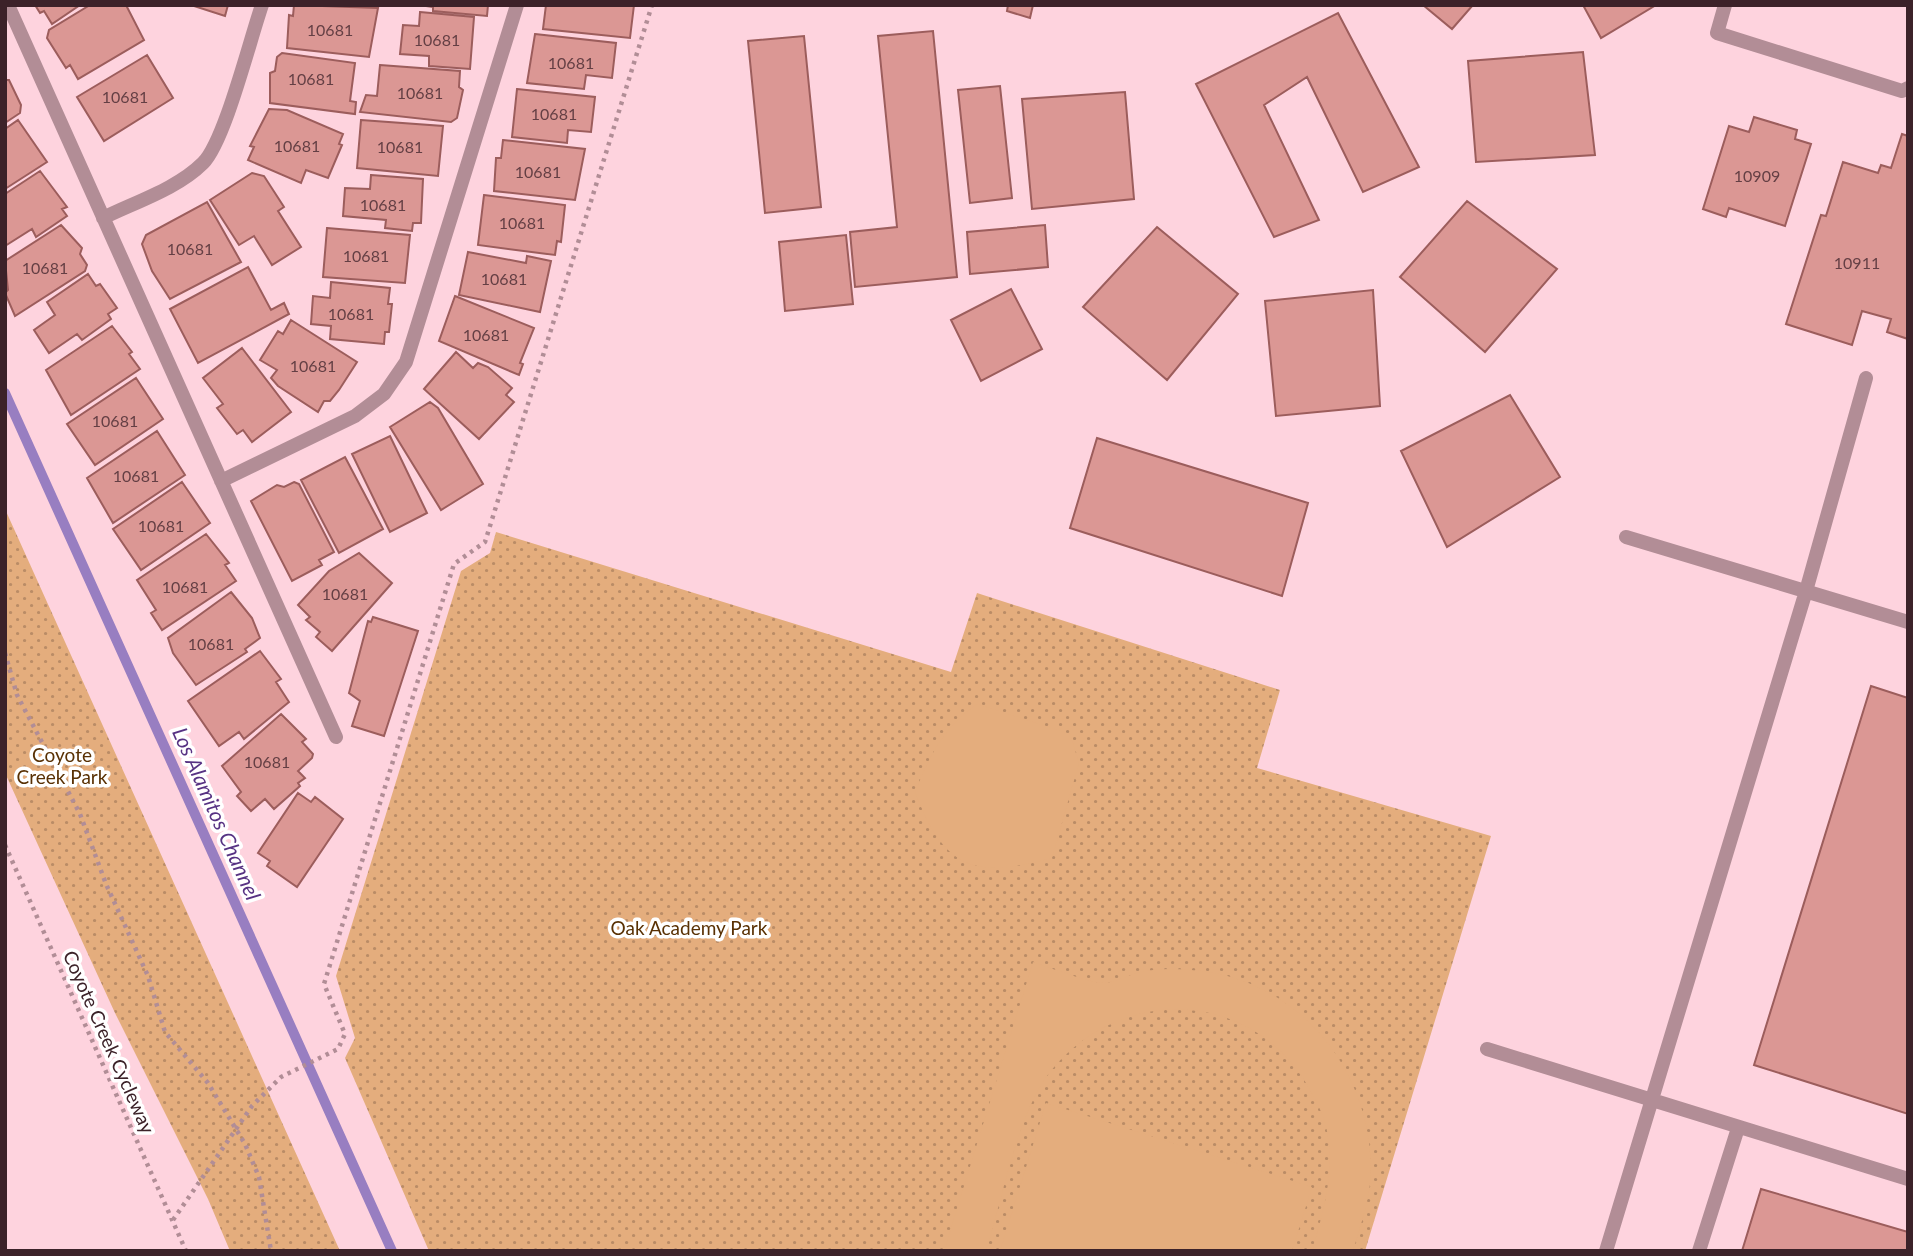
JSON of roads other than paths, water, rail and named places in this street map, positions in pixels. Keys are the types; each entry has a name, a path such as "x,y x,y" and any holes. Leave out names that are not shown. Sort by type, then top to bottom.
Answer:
{"lane":[{"path":"8,5 336,737"},
{"path":"103,218 176,182 204,162 218,139 262,5"},
{"path":"221,481 355,416 384,394 406,362 517,5"},
{"path":"1725,5 1717,33 1902,91 1908,88"},
{"path":"1605,1251 1806,592 1866,378"},
{"path":"1626,537 1908,622"},
{"path":"1487,1049 1908,1179"},
{"path":"1699,1251 1738,1128"}],"waterway":[{"name":"Los Alamitos Channel","path":"5,393 392,1251"}],"park label":[{"name":"Coyote Creek Park","path":"62,766"},
{"name":"Oak Academy Park","path":"689,928"}]}
